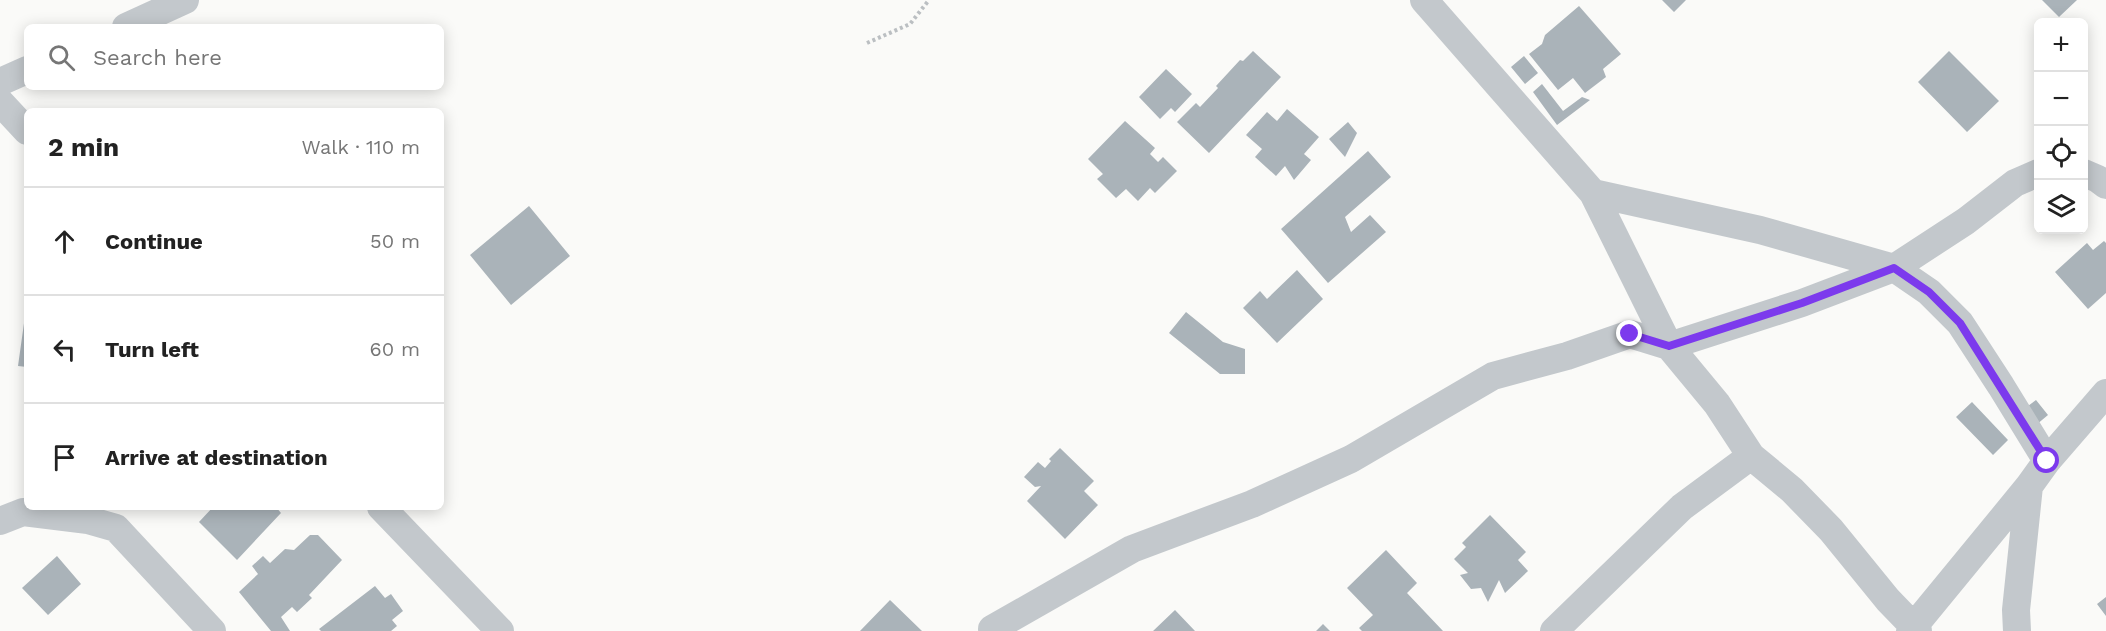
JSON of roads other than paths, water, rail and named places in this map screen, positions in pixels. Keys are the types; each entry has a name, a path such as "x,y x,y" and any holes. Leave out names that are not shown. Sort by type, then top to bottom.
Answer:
{"street":[{"path":"143,14 185,0"},
{"path":"1424,0 1593,193 1669,346 1717,404 1751,456 1792,490 1831,530 1914,630 2047,461 2106,393"},
{"path":"0,81 24,71"},
{"path":"0,102 24,128"},
{"path":"994,631 993,629 1132,549 1252,504 1351,459 1493,376 1567,356 1630,334 1669,346 1802,303 1894,268 1966,221 2014,183 2034,175"},
{"path":"2088,175 2106,185"},
{"path":"1593,193 1760,230 1894,268 1929,292 1960,323 2047,461"},
{"path":"1554,631 1682,507 1751,456"},
{"path":"2017,631 2016,610 2029,486"},
{"path":"384,510 500,631"},
{"path":"0,521 23,512 88,520 116,528 212,631"}]}
